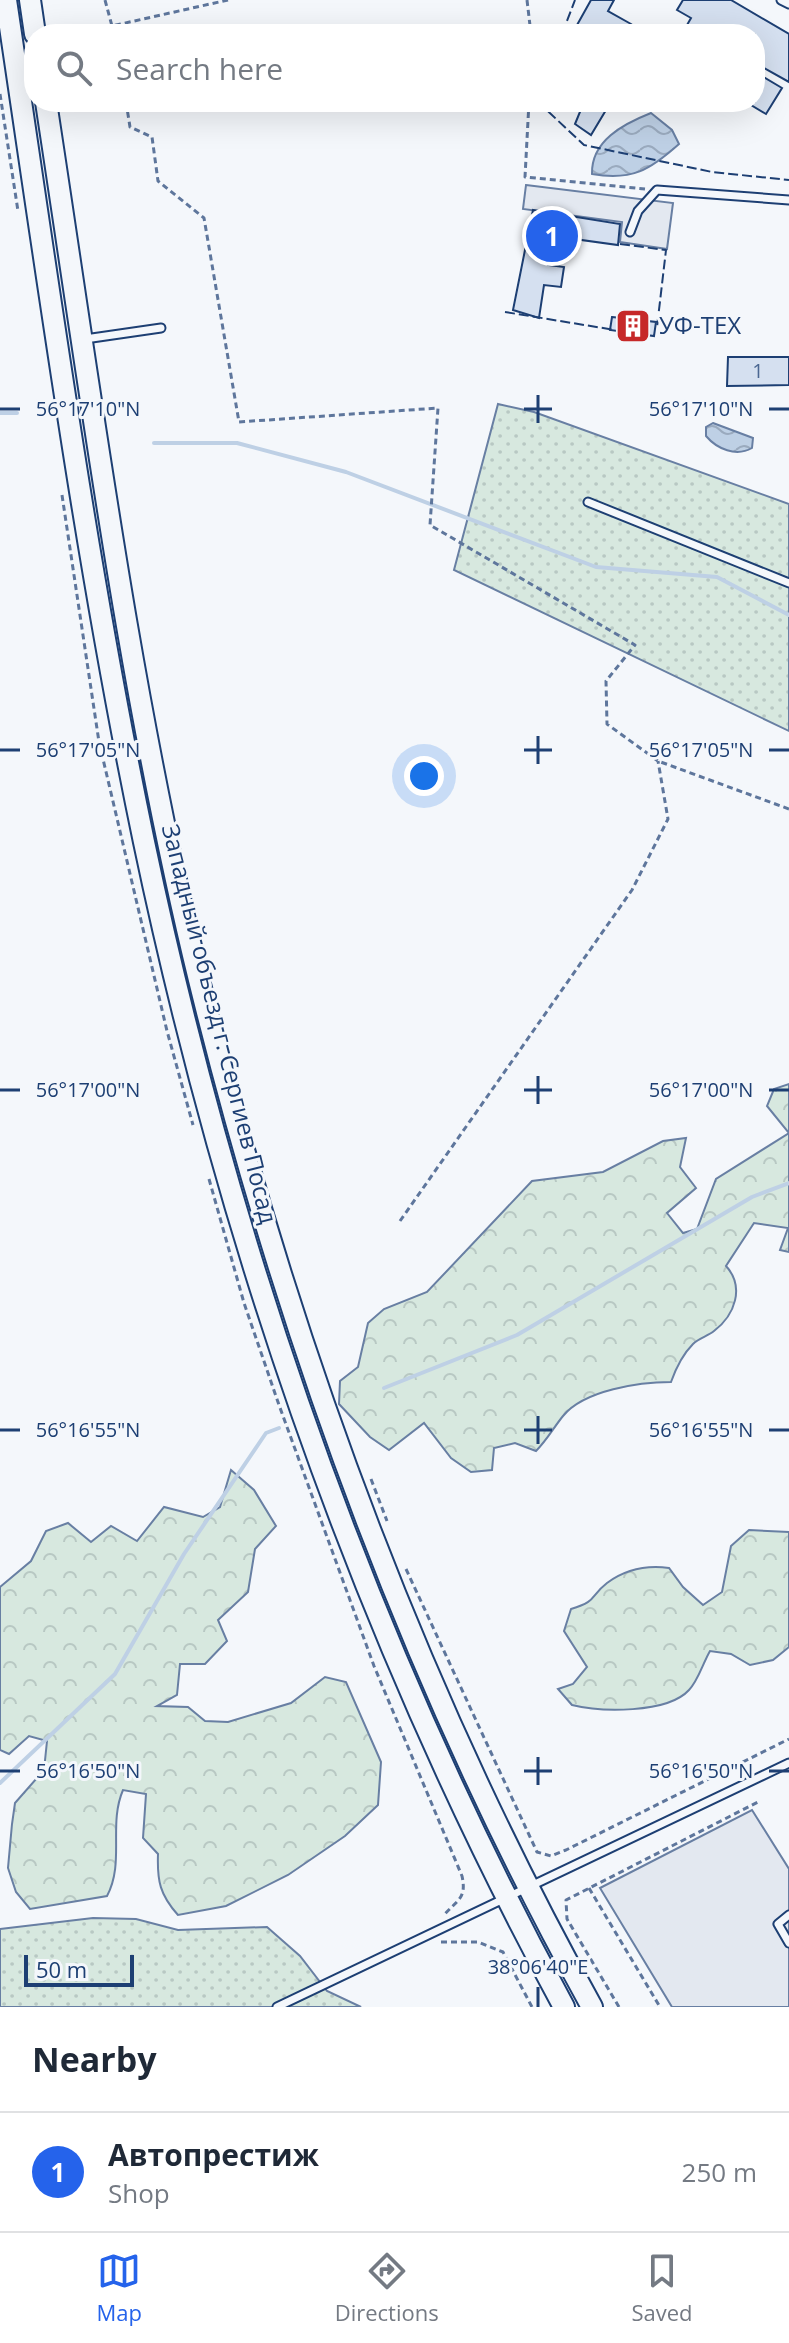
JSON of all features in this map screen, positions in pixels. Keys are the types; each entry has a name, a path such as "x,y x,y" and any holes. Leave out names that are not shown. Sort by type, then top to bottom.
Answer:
{"main road":[{"name":"Западный объезд г. Сергиев Посад","path":"6,0 106,635 144,840 177,987 262,1295 307,1428 419,1716 506,1900 564,2007"},
{"path":"30,0 34,24"},
{"name":"Западный объезд г. Сергиев Посад","path":"48,112 129,630 167,833 199,979 255,1187 326,1414 442,1710 527,1890 592,2007"}],"lane":[{"path":"781,0 789,4"},
{"path":"630,232 638,211 657,190 704,190 789,200"},
{"path":"83,340 161,328"},
{"path":"588,502 789,583"},
{"path":"277,2007 789,1763"},
{"path":"789,1915 778,1924 789,1943"}],"path":[{"path":"105,0 111,24"},
{"path":"121,24 228,0"},
{"path":"527,0 530,24"},
{"path":"128,112 130,127 152,137 158,181 204,218 239,422 438,408 430,525 635,645 606,681 607,724 658,761 789,809"},
{"path":"528,112 525,177 657,190"},
{"path":"400,1221 632,890 668,819 658,761"},
{"path":"369,1472 391,1531"},
{"path":"402,1560 537,1852 551,1856 566,1850 789,1739"},
{"path":"619,2007 564,1909 566,1900 758,1802"},
{"path":"589,1888 660,2007"},
{"path":"422,1940 478,1942 503,1952 532,2007"}],"green space":[{"path":"498,404 534,412 789,504 789,731 454,570"},
{"path":"789,1084 789,1133 767,1106 774,1089"},
{"path":"789,1133 789,1252 780,1250 788,1228 754,1223 726,1266 735,1283 732,1309 712,1333 689,1348 671,1382 613,1389 584,1400 563,1416 536,1451 515,1443 494,1448 492,1470 471,1472 451,1458 424,1423 389,1450 370,1437 339,1404 340,1381 358,1367 368,1323 384,1309 427,1292 532,1181 603,1172 663,1141 686,1138 680,1167 696,1188 667,1213 683,1233 697,1229 716,1179"},
{"path":"231,1470 254,1490 276,1526 255,1549 248,1592 218,1620 227,1641 205,1664 180,1664 177,1695 157,1706 188,1707 205,1721 228,1722 291,1703 325,1677 346,1682 381,1762 378,1805 345,1836 288,1875 226,1906 178,1915 161,1887 158,1854 143,1838 146,1794 123,1790 117,1817 115,1870 107,1896 30,1909 16,1892 8,1868 12,1824 15,1803 44,1770 47,1741 29,1736 9,1754 0,1750 0,1587 31,1561 46,1531 68,1523 91,1542 111,1526 137,1541 164,1507 203,1517 220,1507"},
{"path":"749,1530 789,1532 789,1647 773,1660 750,1665 731,1654 710,1651 689,1690 665,1703 616,1710 572,1705 558,1689 573,1684 587,1667 564,1631 571,1609 590,1601 601,1588 622,1574 653,1567 669,1568 683,1587 703,1605 722,1592 731,1546"},
{"path":"93,1918 136,1919 178,1930 267,1927 300,1956 327,1991 361,2007 0,2007 0,1929"}],"shaded area":[{"path":"526,185 673,203 667,249 620,242 622,222 523,209"},
{"path":"752,1810 789,1869 789,2007 672,2007 600,1888"}],"water":[{"path":"651,113 672,130 679,144 659,161 640,171 618,176 592,174 593,162 603,143 620,128"},
{"path":"713,423 753,438 752,448 733,452 716,445 706,436 706,427"}],"building":[{"path":"591,0 614,0 608,11 631,24 578,24"},
{"path":"683,0 731,0 789,34 789,82 765,69 765,24 688,24 691,18 677,10"},
{"path":"765,78 782,88 766,114 763,112"},
{"path":"580,112 605,112 591,135 575,124"},
{"path":"533,210 620,224 618,245 552,236 548,265 564,267 561,287 544,285 539,318 513,310"},
{"name":"УФ-ТЕХ","path":"612,317 656,322 654,336 610,330"},
{"path":"728,357 789,357 789,385 727,386"}],"waterway":[{"path":"0,413 17,413"},
{"path":"154,443 237,443 346,472 596,567 717,577 789,615"},
{"path":"384,1388 517,1335 752,1197 789,1183"},
{"path":"0,1783 115,1674 184,1554 266,1433 279,1428"}],"fence":[{"path":"566,24 575,0"},
{"path":"549,112 584,145 712,172 789,180"},
{"path":"620,244 666,250 657,327"},
{"path":"505,312 615,330"}],"place":[{"name":"Автопрестиж","path":"552,236"},
{"name":"УФ-ТЕХ","path":"633,326"}]}
